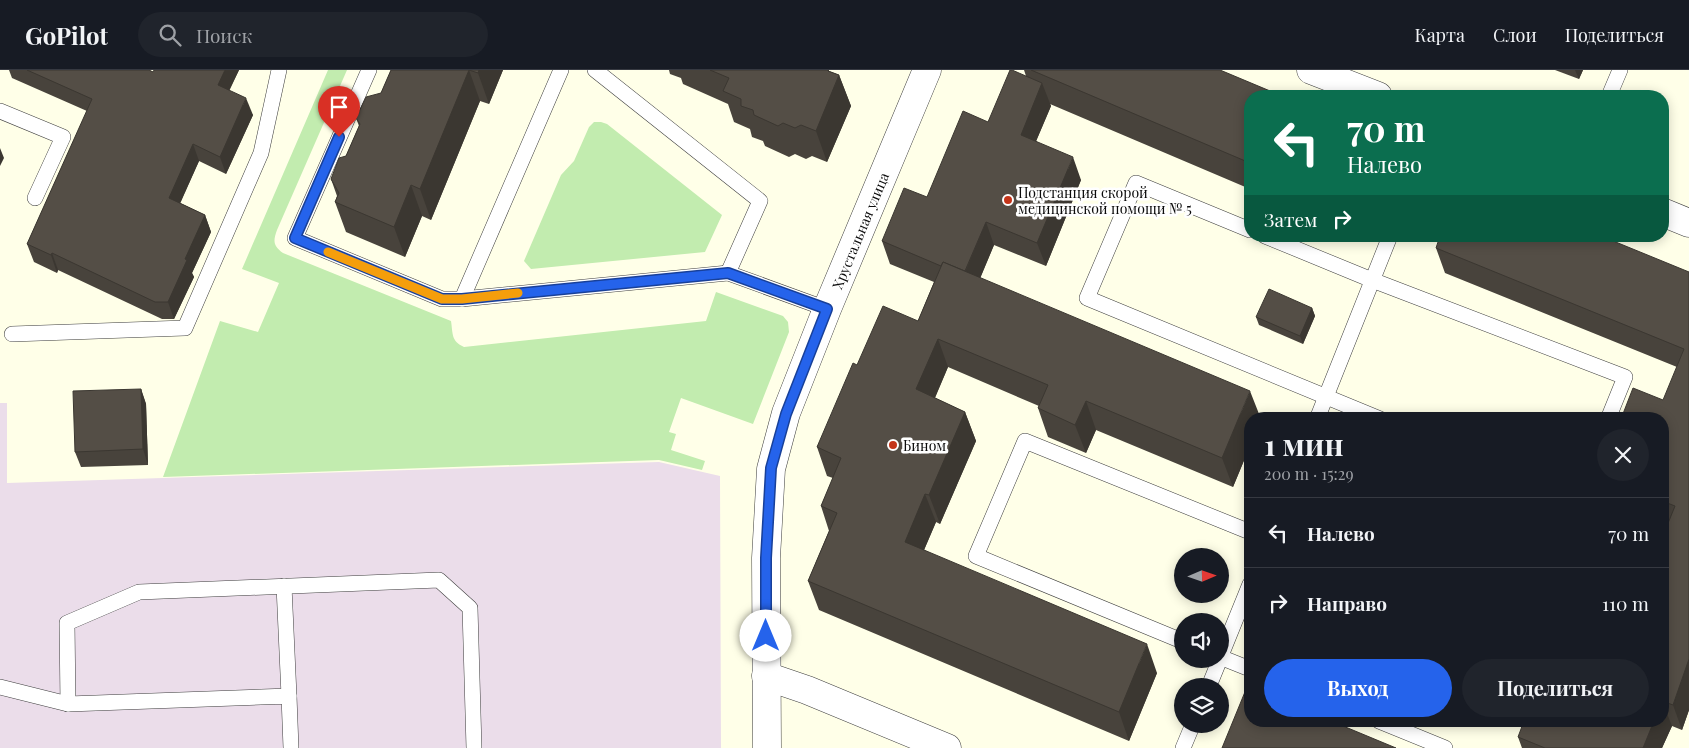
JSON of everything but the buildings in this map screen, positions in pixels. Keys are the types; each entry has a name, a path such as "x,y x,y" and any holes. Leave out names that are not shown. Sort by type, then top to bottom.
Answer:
{"street":[{"name":"Хрустальная улица","path":"767,748 766,558 771,468 786,414 827,309 927,70"},
{"path":"1311,70 1363,90"},
{"path":"1669,215 1689,223"},
{"path":"766,676 807,690 947,748"}],"lane":[{"path":"12,334 186,328 261,153 279,70"},
{"path":"369,70 295,238 442,299 462,299 728,273 827,309"},
{"path":"462,299 561,70"},
{"path":"595,70 760,201 728,273"},
{"path":"1612,90 1620,70"},
{"path":"0,110 63,137 35,198"},
{"path":"1244,228 1136,183 1087,298 1362,412"},
{"path":"1280,242 1372,280 1625,377 1611,412"},
{"path":"1319,412 1388,242"},
{"path":"1174,639 976,556 1025,441 1244,530"},
{"path":"68,704 67,623 139,592 439,580 470,608 474,748"},
{"path":"284,586 291,748"},
{"path":"1229,636 1244,599"},
{"path":"1229,661 1244,667"},
{"path":"0,687 68,704 289,696"},
{"path":"1394,727 1446,748"},
{"path":"1183,748 1189,733"}],"shaded area":[{"path":"0,403 7,403 7,483 659,462 720,476 721,748 0,748"}],"green space":[{"path":"328,70 347,70 277,230 275,243 277,248 283,253 451,321 455,340 464,347 706,321 716,292 783,316 788,322 789,332 753,424 681,398 669,432 676,434 671,450 705,461 702,470 659,460 163,477 220,321 258,332 279,283 242,269"},
{"path":"594,122 607,124 722,215 705,252 531,269 524,261 561,175 574,161 589,127"}],"slow traffic":[{"path":"328,252 442,299 462,299 518,293"}],"place":[{"name":"Подстанция скорой медицинской помощи № 5","path":"1008,200"},
{"name":"Бином","path":"893,445"}],"route":[{"path":"339,137 295,238 442,299 462,299 728,273 827,309 786,414 771,468 766,558 766,636"}]}
